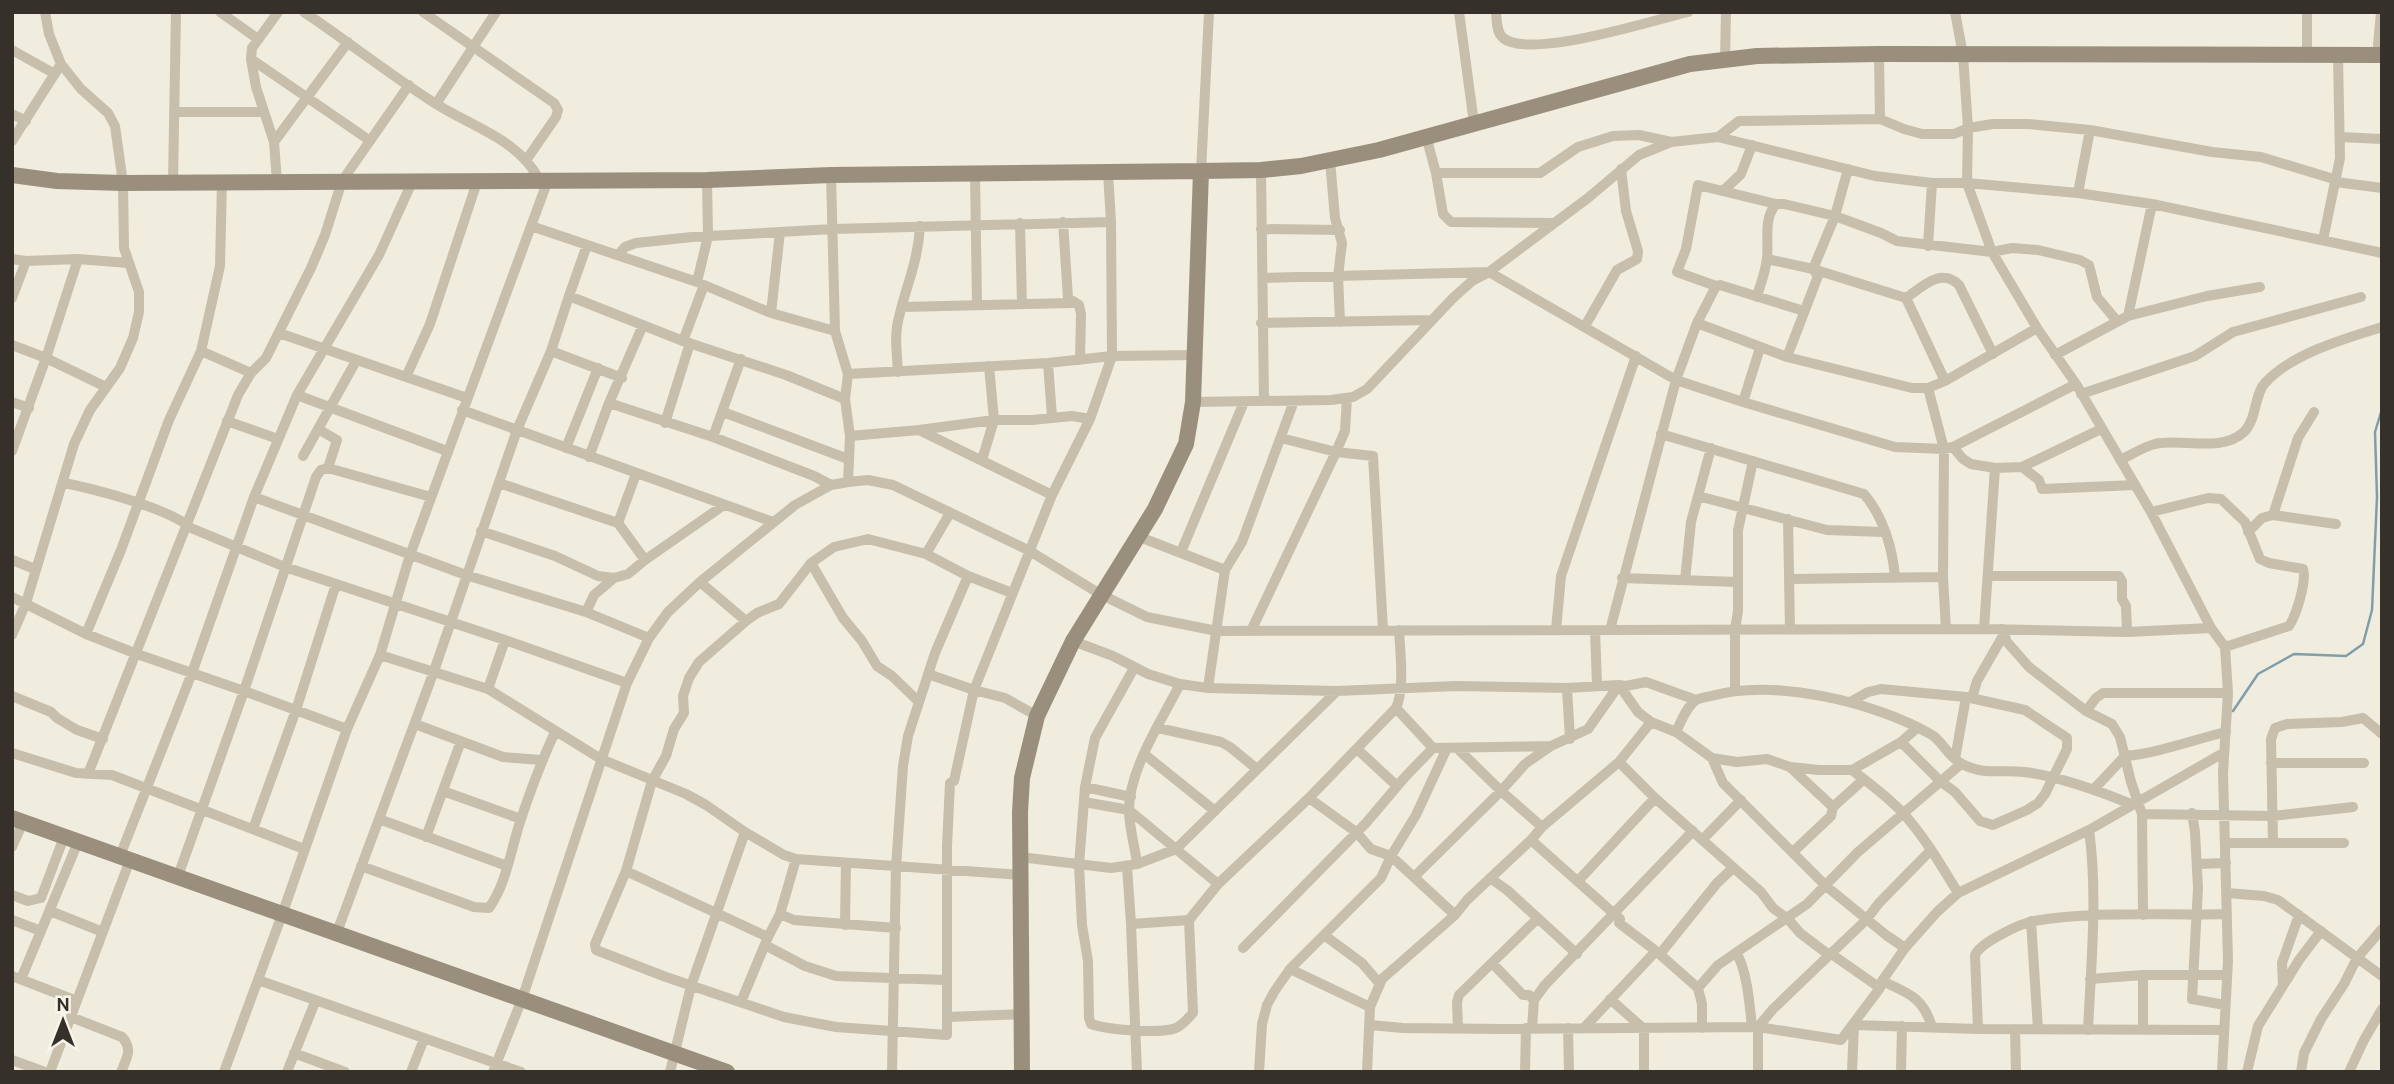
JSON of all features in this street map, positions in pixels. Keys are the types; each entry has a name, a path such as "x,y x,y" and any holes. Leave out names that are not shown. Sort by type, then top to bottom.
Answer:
{"street":[{"path":"12,141 58,69 45,12"},
{"path":"173,182 176,12"},
{"path":"220,12 258,39"},
{"path":"277,182 274,142 256,87 251,60 252,48 278,12"},
{"path":"303,12 436,104 512,146 544,180"},
{"path":"423,12 554,103 558,110 556,117 527,159"},
{"path":"436,104 496,12"},
{"path":"1022,1072 1020,857 1023,778 1037,716 1073,641 1155,509 1182,453 1193,402 1209,12"},
{"path":"1459,12 1474,123"},
{"path":"1496,12 1500,34 1505,39 1539,43 1601,35 1688,12"},
{"path":"1725,60 1726,12"},
{"path":"1955,12 1963,55 1968,128 1967,183 1992,252 2151,512 2211,628 2225,647 2228,694 2223,753 2227,975 2222,1072"},
{"path":"2307,12 2307,56"},
{"path":"12,175 32,179 123,183 478,179 707,180 831,175 1261,170 1379,150 1690,64 1757,57 1879,54 2380,55 2381,12"},
{"path":"274,142 348,42"},
{"path":"12,50 58,69 108,113 115,126 123,183 123,228 128,263 139,292 139,312 133,338 120,368 90,410 74,444 64,483 34,569 26,603 12,635"},
{"path":"1879,54 1880,119"},
{"path":"2323,240 2337,181 2340,137 2338,56"},
{"path":"251,60 369,140"},
{"path":"88,774 238,395 251,373 265,358 279,333 325,234 342,181 409,85"},
{"path":"174,112 264,112"},
{"path":"12,114 26,121"},
{"path":"1718,137 1739,121 1880,119 1922,134 1954,134 1968,128 1993,124 2028,124 2090,130 2212,152 2261,157 2337,181 2382,188"},
{"path":"2078,192 2090,130"},
{"path":"1436,173 1540,173 1578,147 1613,136 1639,135 1671,142"},
{"path":"1426,136 1443,214 1451,222 1554,223"},
{"path":"1193,402 1294,401 1353,397 1367,389 1431,320 1472,281 1489,272 1588,198 1639,155 1671,142 1718,137 1875,176 1932,183 1967,183 2078,192 2152,204 2382,253"},
{"path":"2340,137 2382,138"},
{"path":"1723,191 1741,174 1752,145"},
{"path":"1330,160 1335,218 1342,243 1338,276 1340,322"},
{"path":"1585,326 1616,270 1637,259 1638,251 1626,211 1621,169"},
{"path":"1813,269 1835,216 1848,169"},
{"path":"1261,170 1264,401"},
{"path":"1012,593 968,576 926,554 868,539 834,547 811,563 779,604 746,621 695,668 683,696 684,713 674,729 666,756 652,781 626,871 595,944 596,950 691,986 801,1021 947,1035 950,783 954,781 974,690 1012,593 1028,550 1090,419 1112,356 1108,172"},
{"path":"975,173 977,304"},
{"path":"831,175 835,331 848,374 845,399 850,436 848,482"},
{"path":"406,377 430,324 478,179"},
{"path":"12,1060 48,1072 103,932 146,789 192,673 254,497 297,395 379,255 413,180"},
{"path":"224,1072 284,912 346,729 380,655 410,555 531,226 544,180"},
{"path":"665,423 701,283 708,236 707,180"},
{"path":"86,634 111,576 169,421 201,351 220,266 222,182"},
{"path":"1928,246 1932,183"},
{"path":"1804,312 1677,272 1686,249 1698,185 1835,216 1896,241 1992,252 2012,248 2038,250 2080,260 2089,265 2097,297 2117,321"},
{"path":"1757,297 1768,259 1770,210 1776,204"},
{"path":"2129,316 2152,204"},
{"path":"1063,222 1065,284 1072,303"},
{"path":"618,255 625,247 636,243 708,236 976,224 1111,222"},
{"path":"1020,223 1022,304"},
{"path":"531,226 701,283 771,313 835,331"},
{"path":"898,372 896,333 917,261 920,226"},
{"path":"1261,229 1340,230"},
{"path":"771,313 780,232"},
{"path":"337,932 415,724 517,430 551,351 587,245"},
{"path":"12,259 78,259 128,263"},
{"path":"12,450 29,408 78,259"},
{"path":"1768,259 1813,269 1906,298 1945,381"},
{"path":"12,298 26,261"},
{"path":"1787,357 1818,276 1813,269"},
{"path":"1263,278 1489,272 1676,380 1895,447 1948,448 2078,389 2195,356 2233,332 2361,297"},
{"path":"1906,298 1934,279 1946,277 1954,280 1993,354"},
{"path":"1610,630 1676,380 1697,323 1716,286"},
{"path":"2056,355 2129,316 2207,296 2260,287"},
{"path":"569,296 643,326 741,359 845,399"},
{"path":"902,307 977,304 1079,305 1080,359"},
{"path":"1261,323 1431,320"},
{"path":"1697,323 1787,357 1912,388 1928,388 1945,381 2037,328"},
{"path":"589,457 643,326"},
{"path":"2120,460 2155,444 2225,442 2245,431 2263,384 2273,376 2300,358 2382,327"},
{"path":"279,333 467,398"},
{"path":"12,345 106,387"},
{"path":"1743,402 1760,348"},
{"path":"201,351 251,373"},
{"path":"551,351 622,378"},
{"path":"848,374 1048,363 1112,356 1196,355"},
{"path":"1556,630 1561,576 1636,356"},
{"path":"713,438 741,359"},
{"path":"303,456 356,361"},
{"path":"1048,363 1052,418"},
{"path":"982,460 994,420 989,366"},
{"path":"566,448 598,368"},
{"path":"1928,388 1948,448 1943,578 1946,629"},
{"path":"297,395 447,451"},
{"path":"1251,631 1345,431 1346,398"},
{"path":"1208,688 1224,570 1242,542 1294,401"},
{"path":"12,402 29,408"},
{"path":"1181,552 1244,402"},
{"path":"609,403 713,438 831,485"},
{"path":"462,410 773,522"},
{"path":"723,412 848,459"},
{"path":"2273,515 2298,438 2314,412"},
{"path":"850,436 994,420 1073,416 1090,419"},
{"path":"227,421 278,439"},
{"path":"318,429 337,440 328,468"},
{"path":"1948,448 1971,464 1995,468 2022,467 2101,429"},
{"path":"919,430 1052,495"},
{"path":"1661,434 1864,494 1874,506 1893,555 1895,578"},
{"path":"1281,438 1336,453 1373,456 1383,629"},
{"path":"1685,580 1689,538 1711,448"},
{"path":"1735,690 1738,530 1753,461"},
{"path":"2022,467 2039,480 2042,489 2135,485"},
{"path":"178,876 316,477 321,470 328,468 431,497"},
{"path":"1984,629 1995,468"},
{"path":"618,523 636,474"},
{"path":"495,1067 522,999 627,683 649,638 668,612 700,582 795,505 831,485 868,480 893,485 1028,550 1100,594 1147,617 1217,631 1984,629 2127,632 2211,628"},
{"path":"64,483 90,488 137,504 285,567 627,683"},
{"path":"499,483 618,523 645,560"},
{"path":"1698,496 1827,530 1883,531"},
{"path":"254,497 466,575 586,612 649,638"},
{"path":"2151,512 2216,498 2245,522 2260,559 2304,569 2293,621 2289,626 2225,647"},
{"path":"481,531 555,556 598,576 614,578 628,574 724,505"},
{"path":"926,554 950,513"},
{"path":"2248,532 2262,518 2273,515 2336,524"},
{"path":"1788,519 1790,629"},
{"path":"1137,536 1224,570"},
{"path":"12,560 34,569"},
{"path":"811,563 877,666 892,676 919,702"},
{"path":"1988,576 2115,575 2122,580 2127,632"},
{"path":"892,1072 896,867 903,766 908,736 928,674 968,576"},
{"path":"586,612 594,595 614,578"},
{"path":"1622,578 1737,582"},
{"path":"1790,579 1943,578"},
{"path":"700,582 746,621"},
{"path":"253,829 296,710 336,584"},
{"path":"12,597 86,634 346,729"},
{"path":"1134,668 1095,738 1085,787 1079,865 1091,1024 1135,1031 1174,1029 1193,1013 1189,920 1218,884 1309,798 1396,708 1399,702 1399,630"},
{"path":"1595,630 1597,685"},
{"path":"1698,988 1718,965 1788,919 1826,886 1858,852 1940,781 1958,761 1969,698 2003,631"},
{"path":"2003,631 2007,642 2023,661 2087,711 2116,729 2135,802 2142,814 2143,915"},
{"path":"488,690 505,640"},
{"path":"1073,641 1114,656 1134,668 1180,684 1208,688 1337,691 1456,687 1567,688 1626,686 1646,682 1696,700 1735,690 1776,690 1850,702 1878,711 1935,737 1958,761 1990,773 2024,772 2135,802"},
{"path":"380,655 488,690 601,759 706,805 784,855 796,859 1020,875"},
{"path":"928,674 1005,698 1037,716"},
{"path":"1137,1072 1129,810 1144,754 1180,684"},
{"path":"1619,685 1638,712 1651,722 1676,732 1712,758 1737,762 1768,759 1790,767 1852,770 1901,742 1917,727"},
{"path":"1414,877 1525,764 1551,746 1588,729 1619,685"},
{"path":"1567,688 1570,739"},
{"path":"1850,702 1881,689 1969,698 2031,712 2048,727 2067,738 2067,749 2038,803 1993,825 1980,821 1955,792 1940,781 1901,742"},
{"path":"1020,857 1111,868 1132,865 1176,849 1337,691"},
{"path":"2087,711 2103,693 2228,694"},
{"path":"12,696 51,712 57,719 77,730 103,739"},
{"path":"1676,732 1684,715 1696,700"},
{"path":"1396,708 1433,748"},
{"path":"2273,842 2272,732 2279,726 2363,719 2382,734"},
{"path":"1367,1072 1370,1007 1380,984 1390,970 1455,915 1542,827 1619,762 1651,722"},
{"path":"415,724 503,757 541,760"},
{"path":"1158,728 1220,742 1256,769"},
{"path":"361,866 483,909 489,908 495,900 507,866 541,760 555,732"},
{"path":"2094,789 2125,756 2151,754 2185,741 2225,732"},
{"path":"426,837 461,741"},
{"path":"1243,948 1366,823 1433,748 1551,746"},
{"path":"1452,748 1542,827"},
{"path":"1259,1072 1262,1024 1267,1005 1290,969 1381,877 1452,748"},
{"path":"1357,749 1397,786"},
{"path":"12,753 76,773 105,772 304,849"},
{"path":"1370,1025 1403,1028 1755,1027 1841,1040 1854,1025 1905,948 1958,893 2089,830 2223,753"},
{"path":"1144,754 1214,811"},
{"path":"1712,758 1723,783 1826,886 1905,948"},
{"path":"1619,762 1655,798 1761,892 1773,908 1788,919 1800,933 1829,954 1881,984 1918,1000 1927,1011 1932,1027"},
{"path":"2272,763 2364,762"},
{"path":"1790,767 1833,807"},
{"path":"1852,770 1902,813 1931,850 1958,893"},
{"path":"1793,852 1831,816 1833,807 1864,779"},
{"path":"1085,787 1131,797"},
{"path":"443,791 521,819"},
{"path":"1309,798 1356,832 1371,849 1391,856 1455,915"},
{"path":"1578,881 1655,798"},
{"path":"1702,840 1741,800"},
{"path":"1084,802 1129,810 1218,884"},
{"path":"2142,814 2273,816 2353,807"},
{"path":"2192,813 2198,864 2192,999 2225,1005"},
{"path":"379,819 507,866"},
{"path":"12,847 18,820 284,912 727,1072"},
{"path":"2088,1030 2092,916 2092,849 2089,830"},
{"path":"1525,1072 1534,1000 1545,985 1693,831"},
{"path":"670,1072 691,986 745,832"},
{"path":"12,895 28,901 41,898 71,839"},
{"path":"71,839 50,911 17,977 77,1001"},
{"path":"1531,840 1615,914 1620,919 1619,923 1658,952 1698,988 1702,1004 1702,1028"},
{"path":"2225,844 2344,843"},
{"path":"1755,1027 1866,920 1931,850"},
{"path":"741,1002 780,914 796,859"},
{"path":"845,925 846,863"},
{"path":"2198,864 2226,863"},
{"path":"1583,1028 1658,952 1733,868"},
{"path":"626,871 716,912 821,972 836,976 946,980"},
{"path":"1490,878 1577,954"},
{"path":"2227,893 2278,900 2382,976"},
{"path":"50,911 103,932"},
{"path":"780,914 794,920 896,928"},
{"path":"1979,1029 1975,955 1983,945 2031,921 2092,916 2227,914"},
{"path":"2283,986 2282,963 2300,915"},
{"path":"1458,1028 1457,998 1538,918"},
{"path":"12,920 41,931"},
{"path":"1131,924 1189,920"},
{"path":"2031,921 2038,1029"},
{"path":"2301,1072 2304,1053 2311,1038 2357,958 2382,929"},
{"path":"2247,1072 2258,1026 2308,947 2322,931"},
{"path":"1324,935 1362,963 1380,984"},
{"path":"1736,953 1740,959 1755,1027 1758,1072"},
{"path":"1492,963 1523,995 1529,995 1534,1000"},
{"path":"1290,969 1370,1007"},
{"path":"2090,979 2143,975 2227,975"},
{"path":"2143,975 2143,1029"},
{"path":"258,980 495,1067 521,1072"},
{"path":"1610,999 1644,1029 1644,1072"},
{"path":"287,1072 315,1002"},
{"path":"2349,1072 2378,1022 2382,1009"},
{"path":"947,1017 1022,1014"},
{"path":"71,1017 122,1037 128,1044 129,1051 121,1072"},
{"path":"1854,1025 1979,1029 2224,1030"},
{"path":"1852,1072 1854,1025"},
{"path":"1900,1072 1902,1026"},
{"path":"1568,1028 1569,1072"},
{"path":"2015,1029 2016,1072"},
{"path":"411,1072 424,1039"},
{"path":"294,1053 345,1072"}],"waterway":[{"path":"2233,711 2258,674 2294,654 2346,656 2363,644 2372,610 2377,497 2375,432 2382,409"}]}
